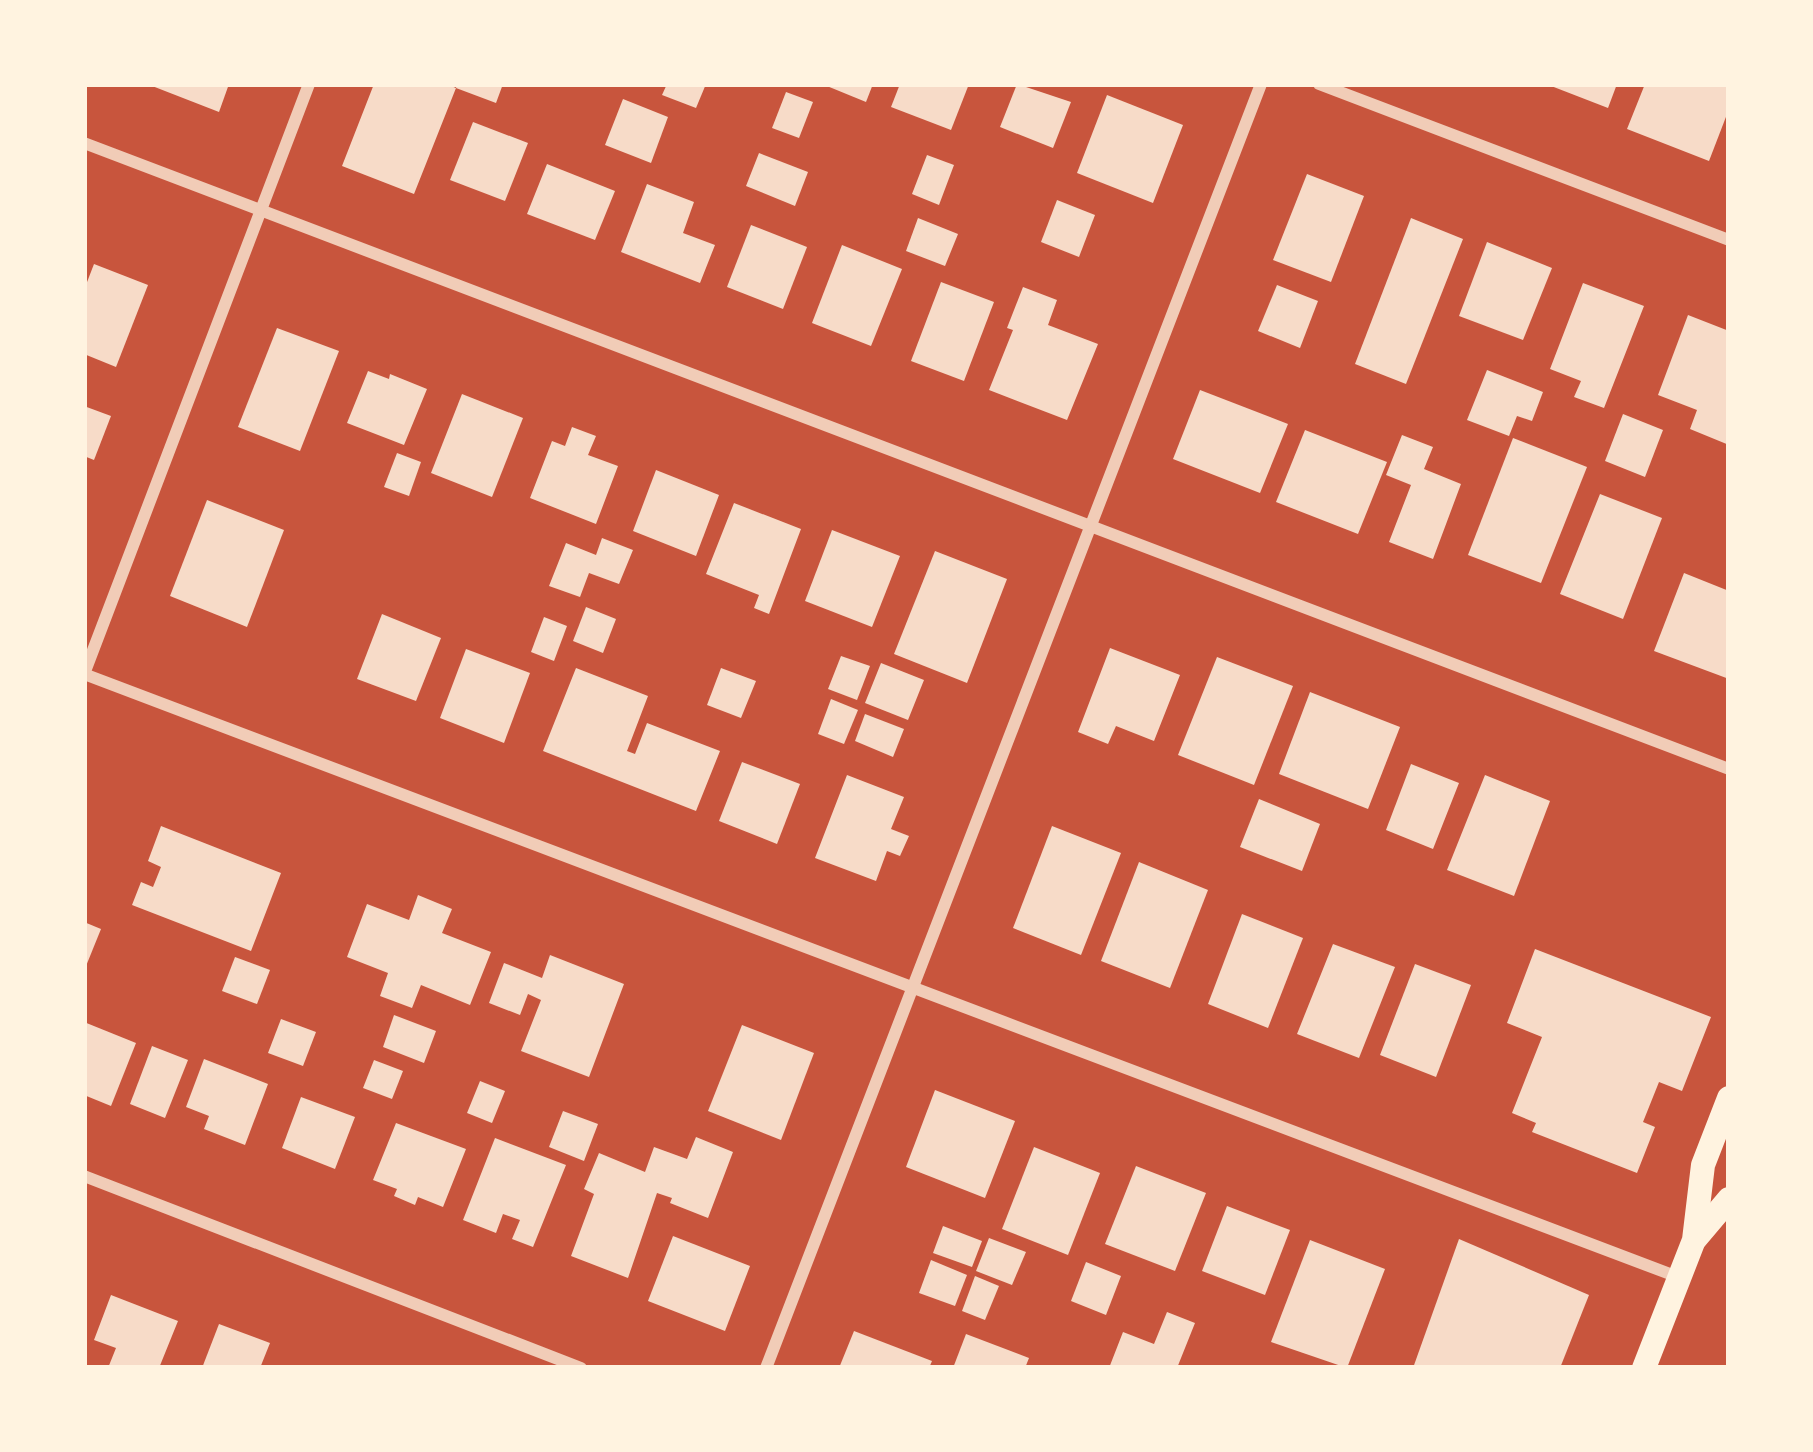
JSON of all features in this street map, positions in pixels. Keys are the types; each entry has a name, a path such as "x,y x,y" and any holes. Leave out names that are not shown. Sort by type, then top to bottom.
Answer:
{"main road":[{"path":"1643,1368 1694,1240 1703,1165 1729,1098"},
{"path":"1694,1240 1729,1199"}],"street":[{"path":"310,84 84,674 1679,1278"},
{"path":"766,1368 1262,84"},
{"path":"1319,84 1729,240"},
{"path":"84,142 1729,769"},
{"path":"84,1176 581,1368"}],"building":[{"path":"147,84 229,84 219,112"},
{"path":"374,84 456,88 414,194 342,166"},
{"path":"457,84 503,84 496,103 456,88"},
{"path":"667,84 706,84 696,108 662,95"},
{"path":"822,84 873,84 866,102"},
{"path":"900,84 969,84 951,130 891,107"},
{"path":"1017,84 1071,102 1053,148 1000,127"},
{"path":"1546,84 1617,84 1608,108"},
{"path":"1645,84 1729,84 1729,109 1709,161 1627,129"},
{"path":"786,92 813,102 799,138 772,128"},
{"path":"1107,95 1183,125 1153,203 1077,173"},
{"path":"623,99 668,117 651,163 605,145"},
{"path":"473,122 528,143 505,201 450,180"},
{"path":"759,153 808,172 795,206 746,186"},
{"path":"927,155 954,165 939,205 912,194"},
{"path":"547,164 615,191 595,240 527,214"},
{"path":"1307,174 1364,196 1331,282 1273,260"},
{"path":"647,184 694,202 683,233 715,245 700,283 621,252"},
{"path":"1057,200 1095,215 1079,257 1041,242"},
{"path":"918,218 958,234 945,266 906,251"},
{"path":"1411,218 1463,239 1406,384 1355,364"},
{"path":"751,225 807,247 783,309 727,287"},
{"path":"1487,242 1552,268 1523,340 1459,316"},
{"path":"842,245 902,269 871,346 812,323"},
{"path":"94,264 148,285 116,367 84,354 84,290"},
{"path":"941,282 994,302 964,381 911,361"},
{"path":"1583,283 1644,306 1604,408 1574,397 1581,381 1550,369"},
{"path":"1277,285 1318,301 1300,348 1258,331"},
{"path":"1023,287 1057,300 1048,325 1098,344 1067,420 989,390 1013,330 1007,328"},
{"path":"1688,315 1729,331 1729,445 1690,429 1697,410 1658,395"},
{"path":"277,328 339,351 300,451 238,427"},
{"path":"1487,370 1543,392 1532,421 1517,416 1509,436 1467,420"},
{"path":"368,371 427,389 404,445 347,423"},
{"path":"1200,390 1288,424 1260,493 1173,459"},
{"path":"462,394 523,418 492,497 431,473"},
{"path":"84,406 111,416 94,460 84,456"},
{"path":"1623,414 1663,430 1645,477 1605,461"},
{"path":"572,427 596,436 588,455 618,466 596,524 530,498 552,441 565,446"},
{"path":"1305,430 1387,462 1358,534 1276,502"},
{"path":"1402,435 1433,447 1424,469 1461,484 1433,559 1389,542 1411,485 1386,475"},
{"path":"1513,438 1587,467 1541,583 1468,555"},
{"path":"397,453 421,462 409,496 384,487"},
{"path":"656,470 719,495 696,556 633,531"},
{"path":"1600,494 1662,518 1623,619 1560,594"},
{"path":"207,500 284,530 247,627 170,596"},
{"path":"734,503 801,529 769,614 754,608 759,595 706,574"},
{"path":"832,530 900,556 872,627 805,601"},
{"path":"602,538 633,550 619,584 589,573 580,597 549,586 566,543 596,555"},
{"path":"935,551 1007,579 967,683 894,654"},
{"path":"1684,573 1729,591 1729,679 1654,651"},
{"path":"586,607 616,619 603,653 573,641"},
{"path":"382,614 441,638 416,701 357,679"},
{"path":"544,617 567,626 554,661 531,652"},
{"path":"1110,648 1180,675 1154,741 1116,726 1108,744 1078,732"},
{"path":"466,649 530,673 504,743 440,718"},
{"path":"841,656 870,666 857,700 828,689"},
{"path":"1217,657 1293,686 1254,785 1178,755"},
{"path":"881,663 924,680 908,720 865,703"},
{"path":"576,668 648,696 627,751 635,754 647,723 720,751 696,811 543,751"},
{"path":"721,668 756,681 741,718 707,705"},
{"path":"1310,692 1400,727 1368,809 1279,774"},
{"path":"831,699 858,710 844,744 818,734"},
{"path":"865,714 904,729 893,757 855,741"},
{"path":"742,762 800,784 777,844 719,821"},
{"path":"1411,764 1459,783 1433,849 1386,830"},
{"path":"847,775 904,797 891,829 909,836 900,856 887,851 876,881 815,858"},
{"path":"1485,775 1550,801 1514,896 1447,870"},
{"path":"1259,799 1320,824 1302,871 1240,847"},
{"path":"161,826 281,873 251,951 132,905 141,882 153,887 161,867 148,861"},
{"path":"1052,826 1121,853 1081,955 1013,928"},
{"path":"1139,862 1208,890 1170,988 1101,961"},
{"path":"418,895 452,909 442,933 491,952 470,1005 421,985 412,1008 380,996 388,973 347,957 367,904 409,920"},
{"path":"1242,914 1303,938 1268,1028 1208,1004"},
{"path":"84,922 101,929 84,971"},
{"path":"1333,944 1395,967 1359,1058 1297,1034"},
{"path":"1535,949 1711,1017 1682,1091 1659,1082 1643,1122 1655,1127 1637,1173 1532,1132 1536,1123 1512,1113 1542,1037 1507,1023"},
{"path":"550,955 624,984 589,1077 521,1051 541,1000 528,994 520,1015 489,1003 504,963 542,978"},
{"path":"235,957 270,970 257,1004 222,991"},
{"path":"1415,964 1471,985 1436,1077 1380,1055"},
{"path":"394,1015 436,1031 424,1063 383,1047"},
{"path":"281,1019 316,1032 303,1066 268,1053"},
{"path":"84,1022 136,1043 111,1106 84,1095"},
{"path":"742,1025 814,1053 781,1140 708,1111"},
{"path":"152,1046 188,1060 165,1118 130,1104"},
{"path":"204,1059 268,1084 245,1145 204,1129 209,1116 186,1107"},
{"path":"374,1060 403,1071 392,1099 363,1088"},
{"path":"480,1081 505,1091 492,1123 467,1113"},
{"path":"935,1090 1015,1121 985,1198 906,1167"},
{"path":"301,1097 355,1117 335,1169 282,1148"},
{"path":"563,1111 598,1124 584,1161 549,1147"},
{"path":"396,1123 466,1149 443,1207 418,1197 415,1205 394,1196 397,1189 373,1180"},
{"path":"696,1137 733,1152 708,1218 657,1193 628,1278 571,1256 594,1194 584,1189 599,1153 645,1172 654,1147 687,1159"},
{"path":"495,1138 566,1165 533,1247 512,1239 520,1220 503,1214 496,1233 463,1220"},
{"path":"1034,1147 1100,1173 1068,1255 1002,1229"},
{"path":"1136,1166 1206,1193 1175,1271 1105,1244"},
{"path":"1227,1206 1290,1230 1265,1295 1202,1271"},
{"path":"943,1226 982,1241 972,1267 933,1253"},
{"path":"673,1236 750,1266 725,1331 648,1301"},
{"path":"989,1238 1026,1252 1012,1285 976,1271"},
{"path":"1459,1239 1589,1295 1560,1368 1413,1368"},
{"path":"1310,1240 1385,1269 1347,1368 1271,1342"},
{"path":"931,1260 967,1275 955,1306 919,1293"},
{"path":"1086,1262 1121,1276 1106,1315 1071,1301"},
{"path":"975,1276 999,1286 985,1320 962,1311"},
{"path":"111,1295 178,1321 159,1368 108,1368 116,1348 94,1340"},
{"path":"1167,1312 1195,1323 1177,1368 1109,1368 1123,1332 1154,1344"},
{"path":"219,1324 270,1343 260,1368 202,1368"},
{"path":"854,1331 932,1361 929,1368 839,1368"},
{"path":"966,1334 1029,1358 1025,1368 953,1368"}]}
